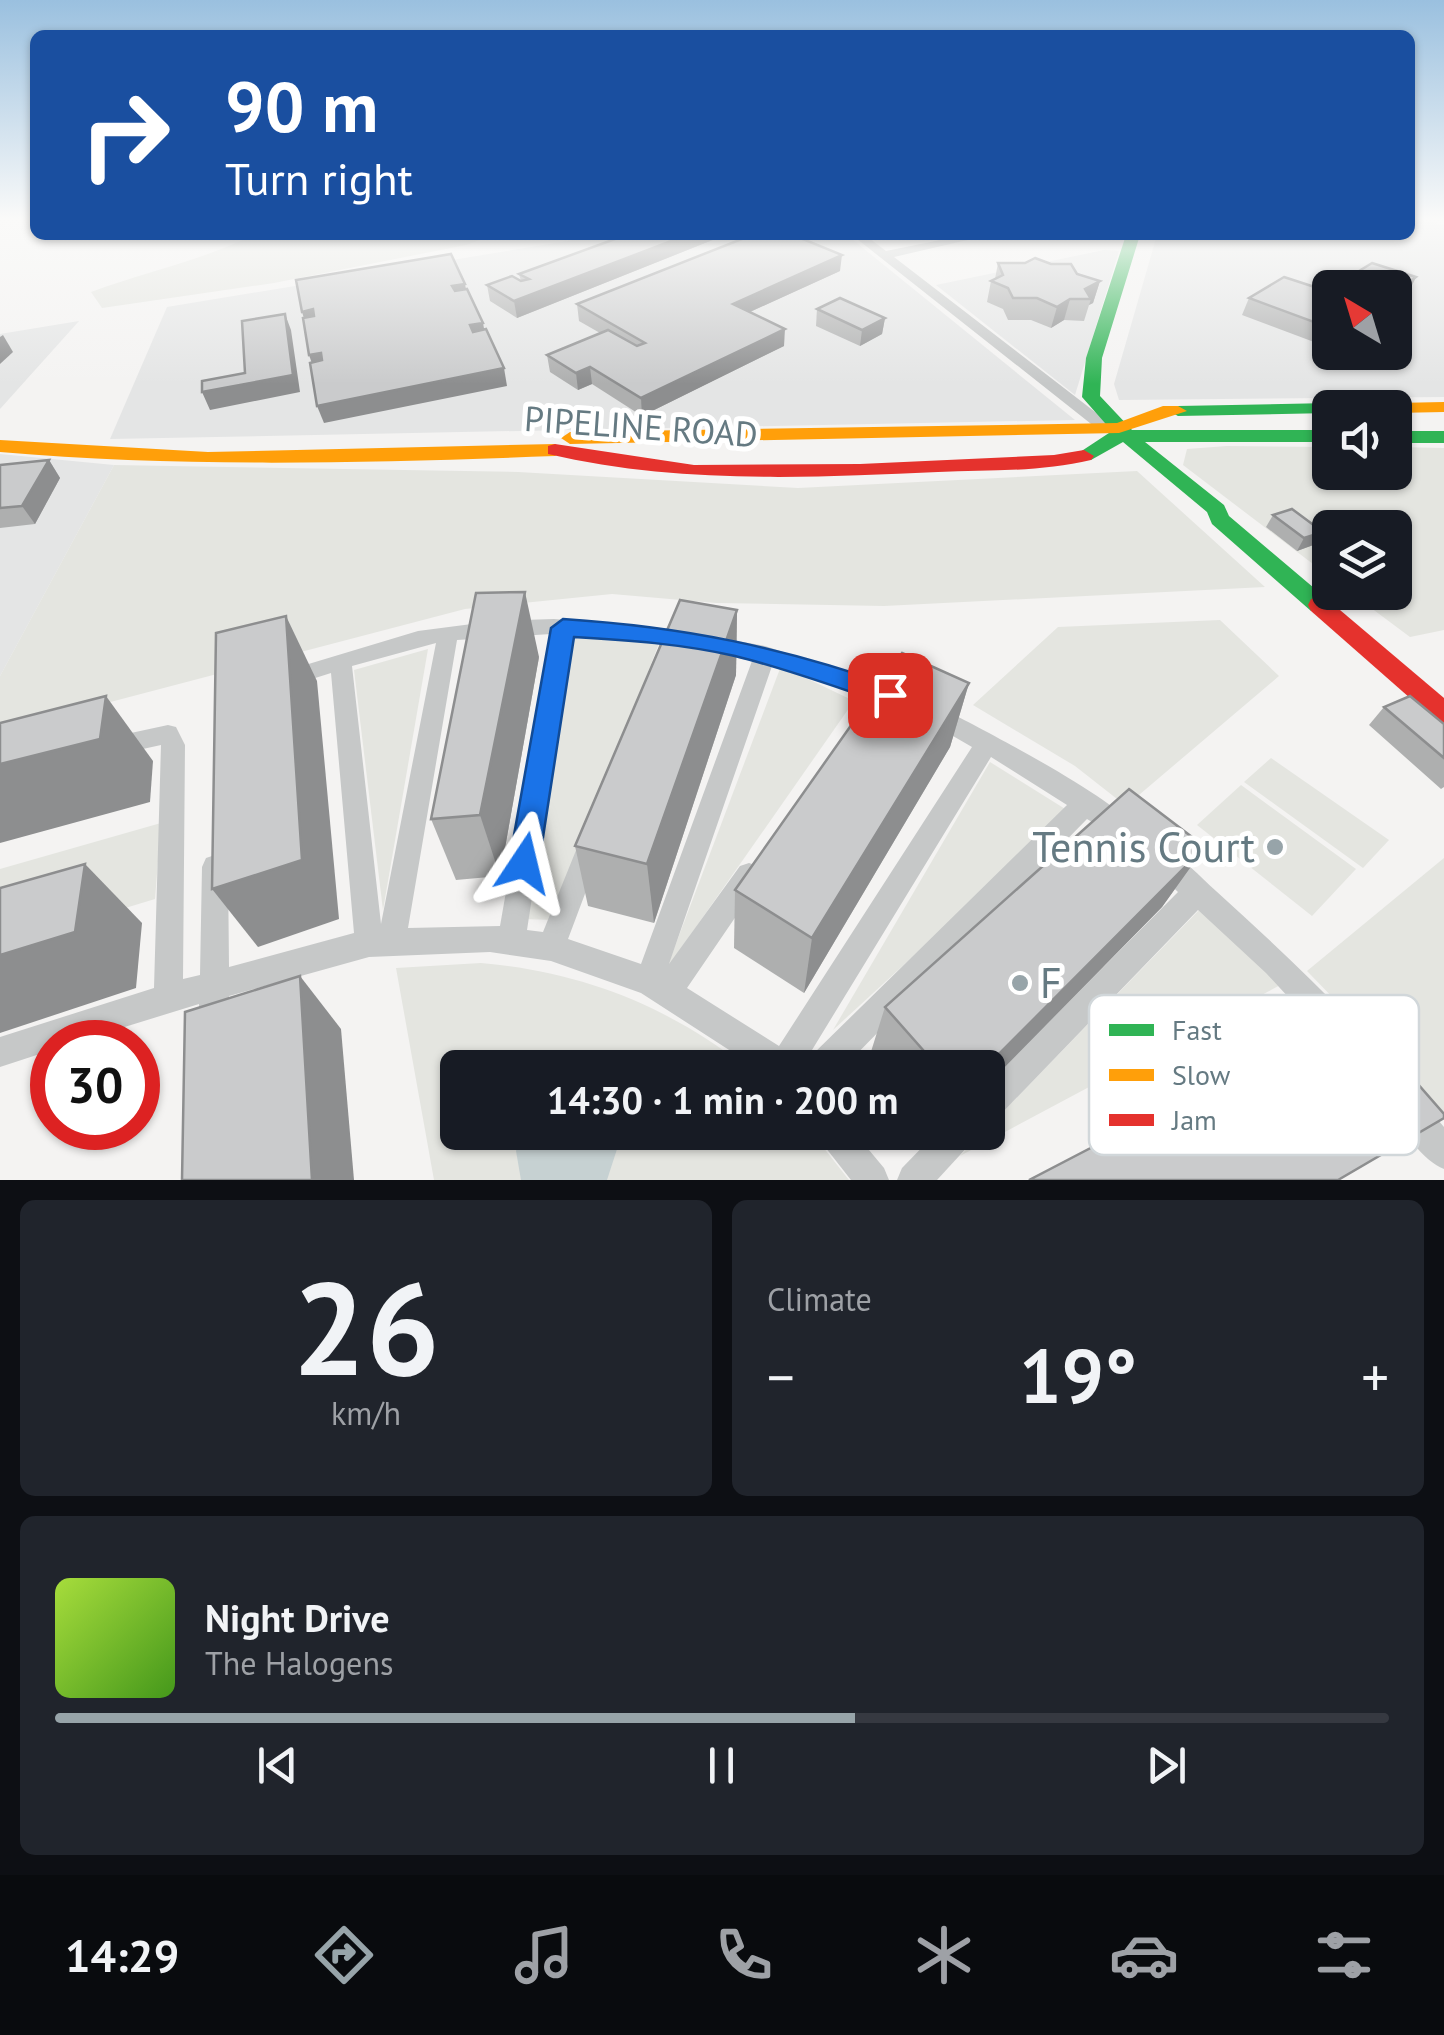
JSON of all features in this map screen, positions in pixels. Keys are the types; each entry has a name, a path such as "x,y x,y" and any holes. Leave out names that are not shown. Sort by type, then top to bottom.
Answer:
{"main road":[{"path":"1121,273 1094,358 1092,397 1116,432 1444,714"},
{"path":"1412,408 1444,407"},
{"path":"1116,432 1164,410 1312,408"},
{"name":"PIPELINE ROAD","path":"10,442 160,447 1116,432 1312,436"},
{"name":"PIPELINE ROAD","path":"10,442 87,456 377,458 565,450 694,471 860,470 1054,461 1089,454 1116,432"},
{"path":"1412,436 1444,437"}],"street":[{"path":"907,273 1116,432"},
{"path":"511,941 563,628"},
{"path":"267,685 448,634 563,628 668,645 765,654 988,742 1086,804 1198,890 1306,995"},
{"path":"380,944 448,634"},
{"path":"658,986 765,654"},
{"path":"342,662 380,944"},
{"path":"93,751 168,734 173,745 168,998"},
{"path":"791,1050 988,742"},
{"path":"839,1050 1086,804"},
{"path":"551,947 601,819"},
{"path":"214,1063 215,847"},
{"path":"658,986 767,849"},
{"path":"1095,995 1198,890"},
{"path":"0,1052 168,998 380,944 490,938 551,947 658,986 758,1050"},
{"path":"1005,1088 1089,1002"},
{"path":"1419,1122 1444,1153"},
{"path":"848,1150 872,1180"},
{"path":"914,1180 943,1150"}],"shaded area":[{"path":"150,273 324,273 102,308 91,292"},
{"path":"373,273 894,273 1075,420 110,439 167,307"},
{"path":"993,273 1112,273 1075,395 936,285"},
{"path":"1146,273 1312,273 1312,370 1412,370 1412,273 1444,273 1444,397 1412,397 1412,390 1312,390 1312,398 1119,400 1114,384"},
{"path":"79,321 0,409 0,334"},
{"path":"1312,447 1312,490 1412,490 1412,447 1444,448 1444,630 1410,637 1374,610 1412,610 1412,510 1312,510 1312,563 1183,465 1187,449"},
{"path":"0,454 114,465 0,676"},
{"path":"114,465 518,472 798,488 1137,471 1265,587 884,606 716,603 612,594 465,609 0,731 0,676"},
{"path":"1220,620 1279,676 1126,806 1075,766 973,705 1058,627"},
{"path":"569,632 661,638 553,920 523,919"},
{"path":"428,649 383,910 354,670"},
{"path":"781,666 854,701 666,970"},
{"path":"1271,758 1389,840 1363,868 1244,782"},
{"path":"990,762 1070,812 833,1030"},
{"name":"Tennis Court","path":"1241,785 1356,869 1312,916 1197,825"},
{"path":"161,823 155,899 0,946 0,869"},
{"path":"1444,858 1444,1112 1419,1086 1419,995 1330,995 1307,971"},
{"path":"1202,907 1284,983 1262,995 1116,995"},
{"path":"481,963 554,974 654,1009 723,1050 440,1050 440,1150 825,1150 849,1180 434,1180 396,968"},
{"path":"1089,1023 1089,1087 1005,1132 1005,1110"},
{"path":"617,1150 607,1180 521,1180 516,1151"}],"building":[{"path":"337,273 460,273 465,284 452,286 455,291 467,289 483,323 470,325 473,332 486,329 504,368 317,406 310,363 322,360 321,353 309,355 303,318 314,316 313,309 302,312 296,280"},
{"path":"587,273 514,301 487,285 512,276 521,281 529,279 519,274"},
{"path":"655,273 802,273 733,304 785,329 641,398 590,367 576,373 547,355 608,330 637,346 645,343 577,304"},
{"path":"1076,273 1100,281 1085,289 1091,299 1070,299 1057,307 1037,298 1013,298 1008,288 991,281 1003,275"},
{"path":"1284,277 1312,286 1312,321 1249,298"},
{"path":"840,298 885,318 862,330 817,309"},
{"path":"285,314 293,375 202,392 202,381 245,373 242,321"},
{"path":"49,460 22,506 0,508 0,465"},
{"path":"1292,509 1312,524 1312,535 1304,538 1273,515"},
{"path":"525,592 480,815 431,819 476,593"},
{"path":"680,600 737,610 647,864 575,846"},
{"path":"286,616 302,860 212,889 216,633"},
{"path":"902,653 969,683 812,938 735,890"},
{"path":"106,696 100,739 0,764 0,723"},
{"path":"1410,696 1444,724 1444,758 1384,707"},
{"path":"1129,789 1205,847 1003,1050 923,1050 885,1007"},
{"path":"85,864 75,932 0,955 0,888"},
{"path":"300,976 312,1180 182,1180 185,1012"},
{"path":"1419,1085 1444,1114 1444,1118 1419,1133"},
{"path":"1089,1149 1089,1155 1381,1155 1338,1180 1029,1180"}],"traffic: fast":[{"path":"1121,273 1094,358 1091,397 1126,435 1217,510 1219,519 1312,599"},
{"path":"1178,411 1312,408"},
{"path":"1084,456 1113,436 1312,436"},
{"path":"1412,437 1444,437"}],"traffic: slow":[{"path":"1412,408 1444,407"},
{"path":"570,438 1119,428 1163,411 1178,411"},
{"path":"0,446 208,457 555,450"}],"traffic: jam":[{"path":"555,450 694,471 860,470 1054,461 1084,456"},
{"path":"1325,610 1444,713"}],"place":[{"name":"Tennis Court","path":"1275,847"},
{"name":"F","path":"1020,983"}],"route":[{"path":"524,863 563,628 648,633 732,646 817,669 890,695"}]}
